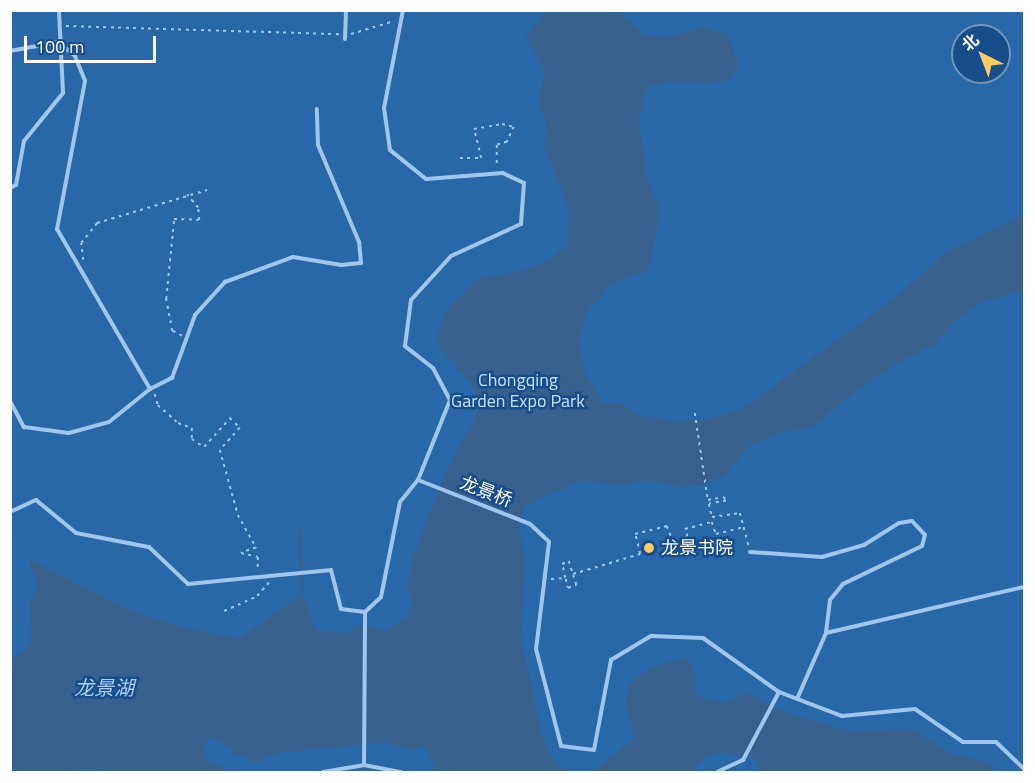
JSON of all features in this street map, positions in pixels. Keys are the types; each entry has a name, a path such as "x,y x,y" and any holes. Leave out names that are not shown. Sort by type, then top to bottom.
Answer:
{"lane":[{"path":"10,188 16,185 24,141 63,93 58,42 59,10"},
{"path":"346,10 346,37"},
{"path":"364,765 365,612 381,597 400,502 418,480 450,400 433,368 405,346 411,300 451,256 522,224 524,183 498,174 426,179 390,150 384,108 403,10"},
{"path":"10,51 58,42"},
{"path":"58,42 75,56 85,81 57,229 152,388"},
{"path":"10,401 24,427 69,433 108,422 152,388 172,378 195,315 225,282 293,257 341,265 360,263 359,242 318,145 317,109"},
{"name":"龙景桥","path":"418,480 530,524 549,542 544,579"},
{"path":"10,512 36,500 76,533 149,547 188,584 331,570 341,609 365,612"},
{"path":"750,552 822,557 864,545 899,524 919,524 925,535 922,546 843,584 830,600 826,633 797,699"},
{"path":"544,579 536,649 561,746 594,750 611,660 651,636 703,638 779,692 842,716 915,709 963,742 996,742 1024,769"},
{"path":"826,633 1024,587"},
{"path":"717,772 743,760 779,692"},
{"path":"323,772 364,765 400,772"}],"path":[{"path":"59,26 346,37 362,34 386,21 401,21"},
{"path":"460,158 481,158 474,129 502,124 514,127 507,142 497,145 498,174"},
{"path":"81,269 81,243 97,223 207,190"},
{"path":"186,338 172,332 166,299 174,219 199,220 198,208 187,195"},
{"path":"152,388 158,405 178,423 192,428 192,439 204,447 230,418 240,428 220,450 238,515 256,548 241,554 258,557 258,577"},
{"path":"695,413 708,500 724,496 726,501 709,504 712,517 740,513 750,552"},
{"path":"573,574 640,554 635,534 667,526 675,546 689,544 685,530 712,522 716,534 744,527"},
{"path":"569,561 573,574 576,585 568,588 562,564 569,561"},
{"path":"224,611 257,597 272,576"},
{"path":"544,579 565,578"}],"green space":[{"name":"Chongqing Garden Expo Park","path":"11,11 1024,11 1024,772 11,772"}],"water":[{"name":"龙景湖","path":"547,11 619,11 644,35 663,37 704,28 729,35 738,65 732,79 709,83 667,82 645,88 639,120 646,174 659,207 653,255 648,271 612,283 588,311 578,341 586,376 604,403 621,404 636,414 678,422 718,417 742,409 892,300 948,251 1017,218 1024,218 1024,291 981,302 951,324 936,344 894,365 845,399 812,428 783,432 749,446 725,475 703,485 682,487 645,480 623,486 582,480 526,505 518,525 526,561 521,637 545,747 560,768 572,772 435,772 428,750 420,746 414,751 385,742 278,753 254,762 242,755 232,757 232,749 212,737 205,743 206,756 210,764 224,767 222,772 117,772 79,768 70,772 11,772 11,661 31,643 30,599 38,587 28,558 119,605 164,622 218,635 240,638 302,594 317,630 352,633 356,625 386,631 407,618 412,601 407,589 411,561 446,471 478,412 474,387 440,348 436,336 448,308 478,278 522,271 549,260 567,245 569,210 544,146 547,128 539,102 545,71 525,37"},
{"path":"687,657 697,678 695,691 704,700 729,702 746,692 785,712 849,731 912,729 953,754 994,764 991,772 763,772 753,757 721,753 705,757 691,772 593,772 634,738 625,702 631,682 652,667"}],"waterway":[{"path":"299,530 302,594"}],"place":[{"name":"龙景书院","path":"649,548"}]}
